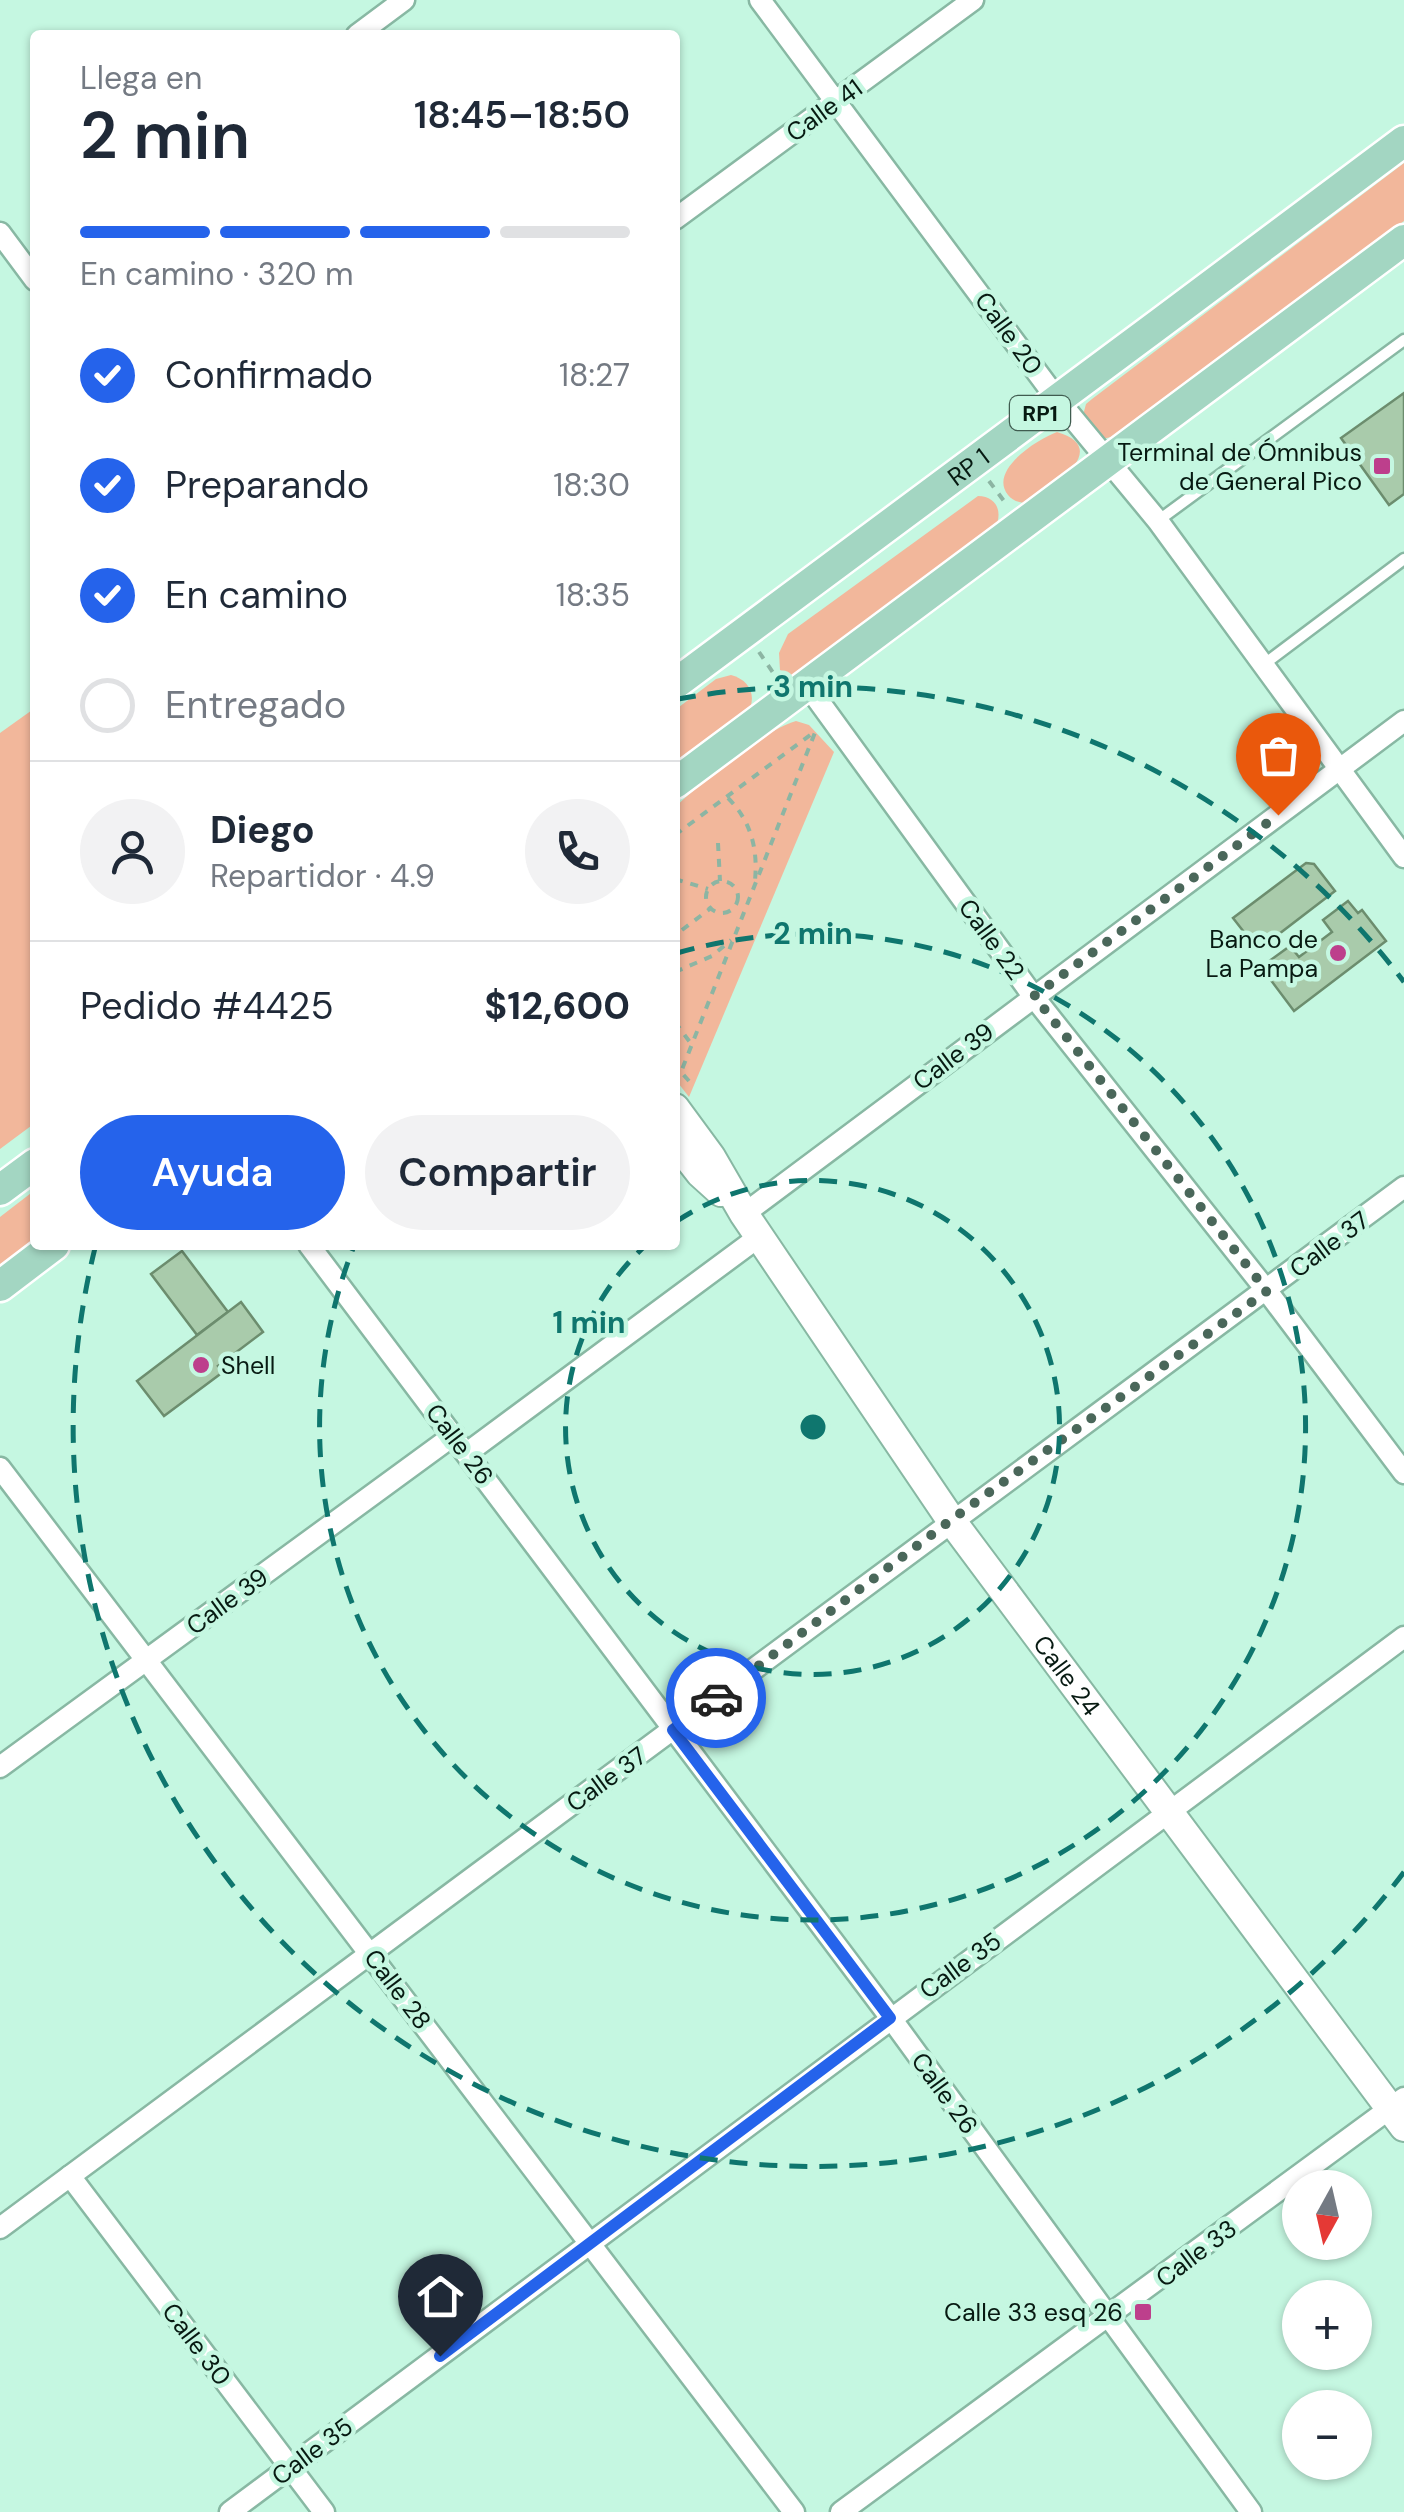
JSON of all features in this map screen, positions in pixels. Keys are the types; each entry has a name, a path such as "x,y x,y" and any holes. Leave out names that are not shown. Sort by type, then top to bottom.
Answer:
{"main road":[{"name":"RP 1","path":"680,680 976,464 1058,398 1404,141"},
{"path":"680,779 1404,240"},
{"path":"0,1190 30,1168"},
{"path":"0,1286 47,1250"}],"street":[{"path":"364,30 404,0"},
{"name":"Calle 20","path":"760,0 1106,462 1158,521 1404,856"},
{"name":"Calle 41","path":"680,215 973,0"},
{"path":"0,233 30,273"},
{"name":"Calle 22","path":"798,691 1267,1291 1404,1473"},
{"name":"Calle 39","path":"467,1453 1034,996 1404,721"},
{"name":"Calle 24","path":"680,1115 712,1157 752,1225 951,1520 1399,2111"},
{"name":"Calle 24","path":"680,1155 752,1225"},
{"name":"Calle 37","path":"0,2228 1404,1187"},
{"name":"Calle 26","path":"314,1250 890,2018 1251,2512"},
{"name":"Calle 39","path":"0,1767 454,1435"},
{"name":"Calle 28","path":"0,1468 794,2512"},
{"name":"Calle 35","path":"230,2512 1404,1636"},
{"name":"Calle 33","path":"842,2512 1399,2111"},
{"name":"Calle 30","path":"70,2176 324,2512"}],"lane":[{"path":"1158,521 1404,340"},
{"path":"1263,665 1404,559"}],"path":[{"path":"976,464 1022,525"},
{"path":"746,632 798,691"},
{"path":"680,831 824,724"},
{"path":"689,1082 682,1072 692,1045 824,724"},
{"path":"727,797 743,817 753,839 756,857 752,895"},
{"path":"718,844 720,881"},
{"path":"680,881 708,889"},
{"path":"720,881 734,887 737,902 726,912 711,908 706,899 708,889 720,881"},
{"path":"682,930 711,908"},
{"path":"680,970 712,956 735,937"},
{"path":"680,1029 692,1045"}],"shaded area":[{"path":"1404,163 1404,221 1116,436 1102,439 1082,419 1086,404 1092,399"},
{"path":"1057,432 1073,439 1080,448 1072,469 1030,503 1013,499 1004,485 1010,466 1028,448"},
{"path":"978,496 989,498 996,505 996,526 792,677 780,670 779,653 788,634"},
{"path":"731,675 743,681 750,689 752,701 748,713 680,763 680,706 716,679"},
{"path":"30,712 30,1127 0,1149 0,733"},
{"path":"796,721 809,725 834,752 689,1097 680,1085 680,803 716,771"},
{"path":"30,1194 30,1249 0,1273 0,1217"}],"building":[{"name":"Terminal de Ómnibus de General Pico","path":"1404,393 1404,494 1389,505 1341,438"},
{"path":"1306,863 1314,864 1335,891 1258,950 1233,918"},
{"name":"Banco de La Pampa","path":"1348,901 1358,913 1362,910 1386,941 1294,1011 1261,967 1290,946 1299,957 1332,932 1323,920"},
{"path":"182,1251 228,1312 197,1335 151,1274"},
{"path":"241,1302 263,1332 218,1366 223,1372 164,1416 137,1381"}],"way so far":[{"path":"716,1698 951,1520 1267,1291 1034,996 1278,815"}],"place":[{"name":"Terminal de Ómnibus de General Pico","path":"1382,466"},
{"name":"Banco de La Pampa","path":"1338,953"},
{"name":"Shell","path":"201,1365"},
{"name":"Calle 33 esq 26","path":"1143,2312"}],"route":[{"path":"440,2356 890,2018 673,1730 716,1698"}]}
